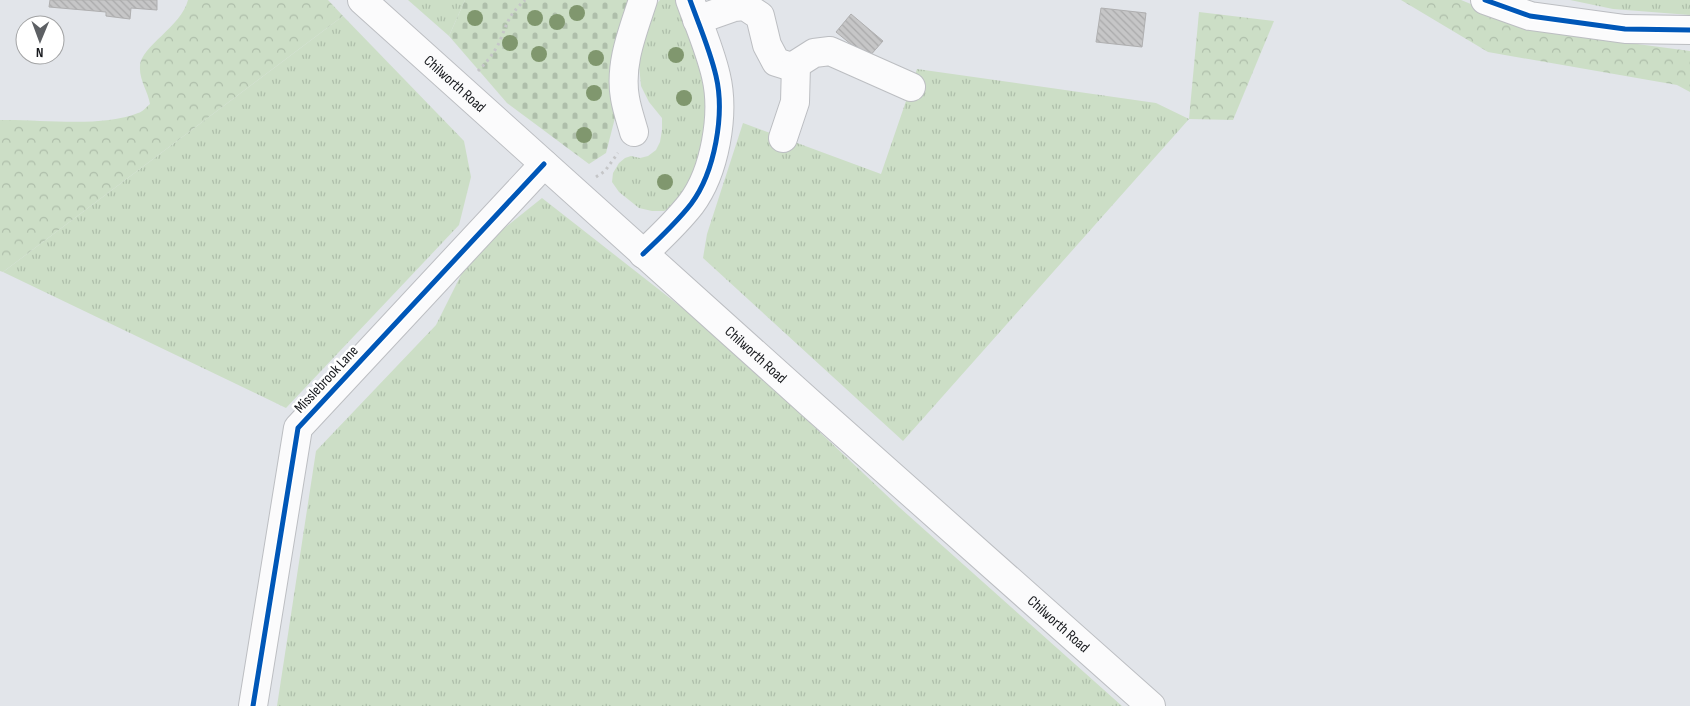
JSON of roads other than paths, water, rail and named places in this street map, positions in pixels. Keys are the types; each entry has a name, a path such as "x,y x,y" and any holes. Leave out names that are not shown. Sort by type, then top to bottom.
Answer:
{"street":[{"name":"Chilworth Road","path":"362,0 643,254 1151,706"},
{"path":"634,132 625,97 625,63 629,41 643,0"},
{"path":"1485,0 1530,16 1625,29 1690,30"},
{"path":"643,254 691,204 700,190 709,168 716,142 719,112 716,77 694,10 745,6 760,16 767,45 776,62 792,67 814,53 830,51 910,87"},
{"path":"782,138 795,102 796,65"},
{"name":"Misslebrook Lane","path":"253,706 298,428 544,164"}]}
